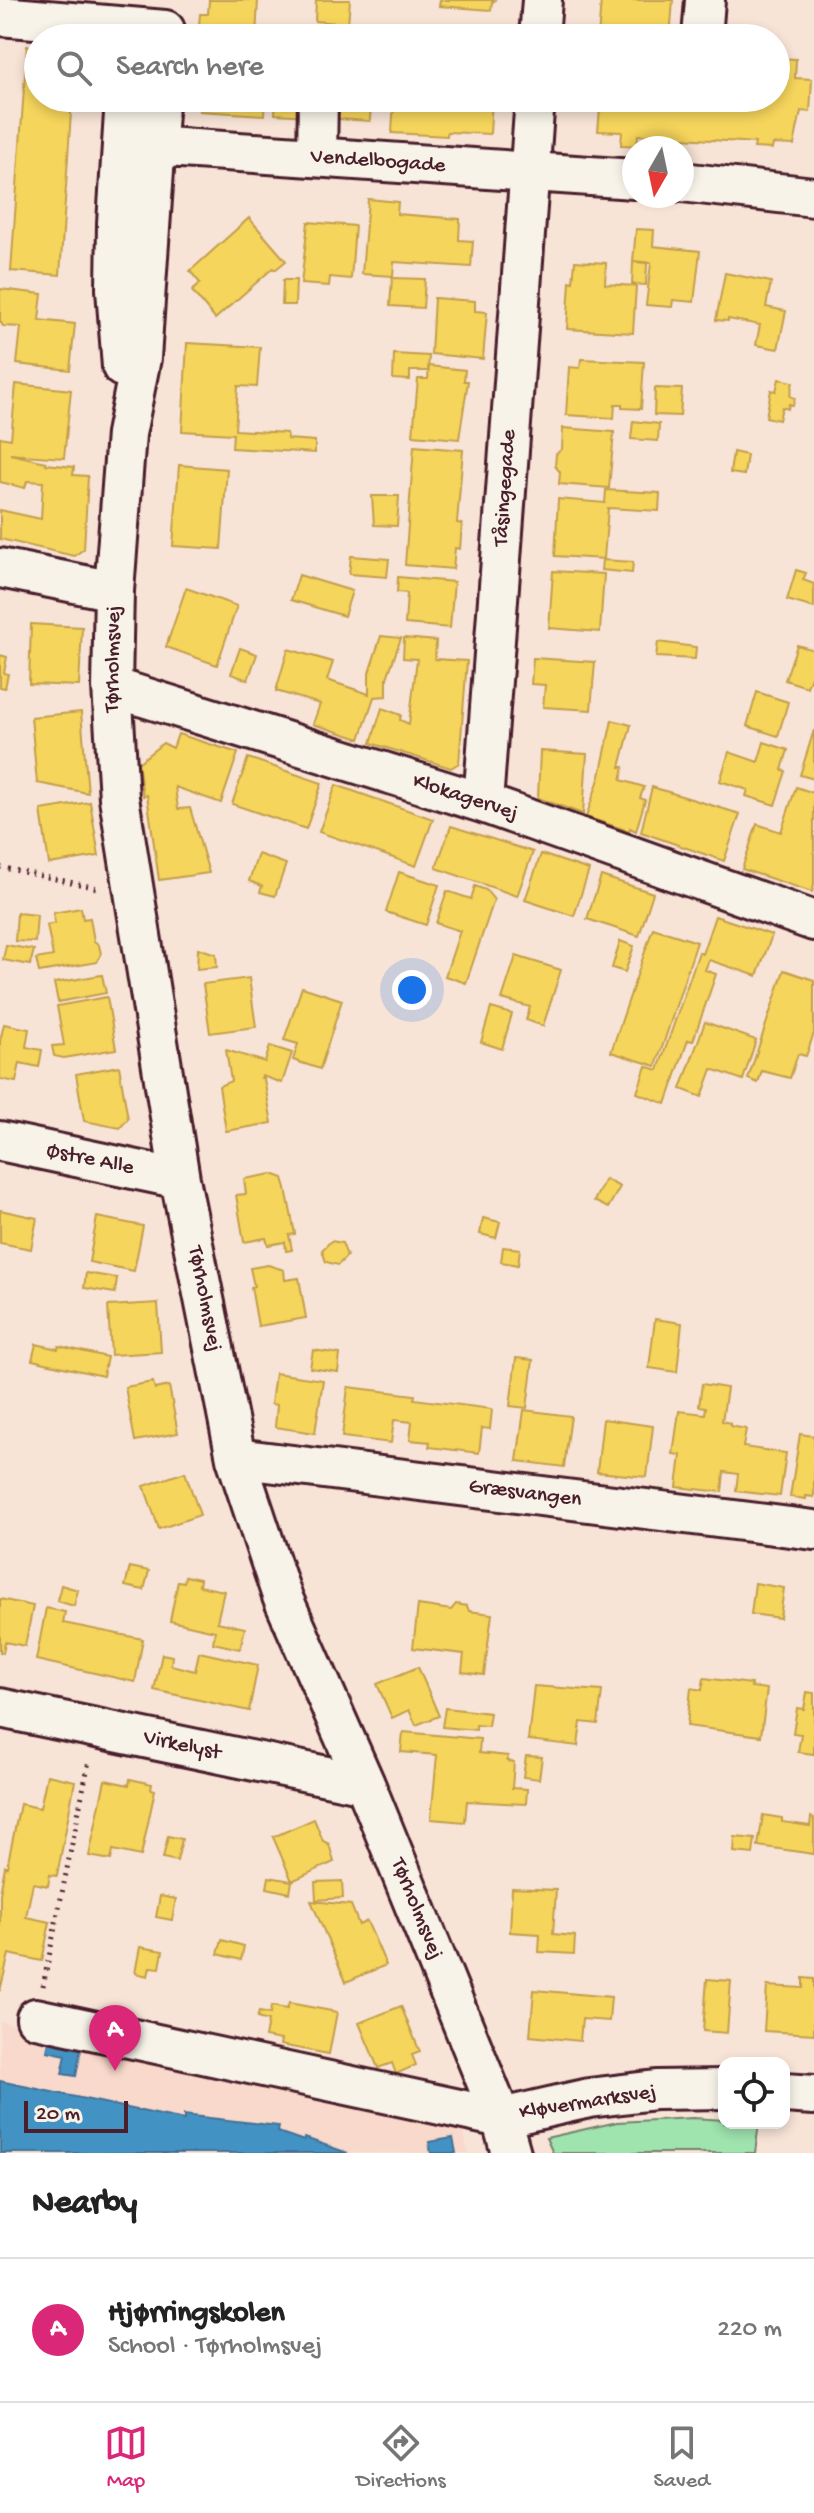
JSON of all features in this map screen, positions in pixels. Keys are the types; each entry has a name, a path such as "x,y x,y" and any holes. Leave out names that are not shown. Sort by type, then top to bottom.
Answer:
{"street":[{"path":"540,24 542,0"},
{"path":"703,24 705,0"},
{"path":"0,16 148,22"},
{"name":"Tørholmsvej","path":"129,112 138,145"},
{"name":"Tørholmsvej","path":"153,112 138,145 116,289 126,434 114,591 112,687 119,798 180,1179 236,1458 282,1596 365,1784 506,2136"},
{"path":"317,157 318,112"},
{"name":"Tåsingegade","path":"483,803 534,112"},
{"name":"Vendelbogade","path":"138,145 622,178"},
{"path":"694,183 814,197"},
{"path":"0,568 114,591"},
{"name":"Klokagervej","path":"112,687 483,803 814,921"},
{"name":"Østre Alle","path":"0,1141 180,1179"},
{"name":"Græsvangen","path":"236,1458 814,1530"},
{"name":"Virkelyst","path":"0,1708 365,1784"},
{"path":"36,2018 506,2136"},
{"name":"Kløvermarksvej","path":"506,2136 589,2098 656,2090 718,2089"},
{"path":"790,2093 814,2095"}],"path":[{"path":"0,867 135,896"},
{"path":"36,2018 95,1728"}],"shaded area":[{"path":"0,2021 461,2121 468,2153 0,2153"}],"green space":[{"path":"718,2120 718,2129 758,2129 755,2153 553,2153 546,2138 617,2122"}],"building: Homes":[{"path":"209,0 258,0 257,24 199,24 200,14 208,14"},
{"path":"316,0 350,0 348,24 315,21"},
{"path":"440,0 496,0 492,2 491,10 439,6"},
{"path":"601,0 673,0 671,24 599,24"},
{"path":"790,59 796,59 795,78 812,79 810,112 801,111 794,145 773,144 772,149 754,148 755,143 694,139 694,136 638,135 622,136 621,145 622,132 598,131 600,112 790,112"},
{"path":"24,88 24,112 71,112 60,275 11,271"},
{"path":"215,112 264,112 264,115"},
{"path":"275,112 309,112 309,116"},
{"path":"322,112 370,112 370,121 322,118"},
{"path":"393,112 491,112 490,134 447,132 447,136 392,133"},
{"path":"368,199 398,202 397,214 460,219 459,240 473,241 471,267 394,262 393,276 362,274"},
{"path":"249,218 286,261 275,270 273,268 215,319 192,291 200,283 190,271"},
{"path":"308,222 355,226 351,279 330,277 329,286 301,284"},
{"path":"636,229 654,230 653,246 700,251 694,302 673,300 672,307 646,305 651,263 633,261"},
{"path":"575,261 606,263 605,284 636,286 633,333 567,329 570,281 573,282"},
{"path":"633,262 647,263 646,285 632,284"},
{"path":"725,273 771,282 766,307 786,311 778,349 756,345 760,325 716,320"},
{"path":"392,278 425,279 423,308 390,306"},
{"path":"283,280 296,280 295,305 282,305"},
{"path":"0,289 42,294 39,320 75,324 70,370 17,364 21,327 3,326 0,321"},
{"path":"434,298 475,301 475,311 487,312 483,359 431,354"},
{"path":"187,343 260,347 257,387 238,386 235,430 287,433 287,439 315,441 315,453 232,448 233,434 182,431"},
{"path":"394,354 429,356 428,371 410,371 410,380 393,379"},
{"path":"581,359 644,362 641,409 622,408 622,404 615,404 614,418 566,415 569,367 580,368"},
{"path":"429,366 465,370 464,381 468,381 459,439 413,435 418,379 428,379"},
{"path":"779,379 793,382 790,396 795,398 788,409 782,407 779,420 766,417 771,390 776,391"},
{"path":"16,384 71,390 64,458 10,454 46,464 74,467 73,475 88,476 84,549 74,556 0,539 0,510 41,519 43,482 27,481 25,488 0,482 0,437 11,439"},
{"path":"655,388 682,389 680,416 654,415"},
{"path":"633,421 659,424 658,441 631,439"},
{"path":"563,428 614,432 609,488 559,484 560,472 555,466 556,454 562,449"},
{"path":"414,446 463,450 457,523 462,524 460,549 455,548 453,569 405,565"},
{"path":"733,452 747,455 744,475 730,473"},
{"path":"179,465 227,469 221,549 173,546"},
{"path":"606,490 660,493 659,511 608,508 604,559 555,556 558,499 605,503"},
{"path":"372,496 399,496 397,526 374,525"},
{"path":"351,556 389,559 387,577 349,574"},
{"path":"602,560 633,562 632,573 601,570"},
{"path":"796,570 806,573 803,580 814,584 814,608 787,600"},
{"path":"553,571 604,574 600,632 549,628"},
{"path":"299,575 352,591 344,616 291,600"},
{"path":"398,577 454,582 450,628 405,624 407,593 397,592"},
{"path":"186,588 237,606 217,665 166,647"},
{"path":"31,624 82,627 79,686 29,684"},
{"path":"381,636 401,638 387,678 387,696 374,697 360,739 313,724 320,704 276,691 288,649 333,662 327,680 369,694 369,673"},
{"path":"404,638 436,641 435,659 467,661 459,763 451,768 371,743 382,708 401,715 400,720 409,724 417,659 403,658"},
{"path":"658,642 696,647 695,659 656,657"},
{"path":"797,645 814,650 814,675 807,687 785,680"},
{"path":"240,648 257,654 248,680 231,674"},
{"path":"0,655 7,657 5,688 0,687"},
{"path":"533,658 595,662 591,710 543,707 545,685 531,684"},
{"path":"757,692 788,702 778,736 747,726"},
{"path":"81,712 88,793 37,783 31,717"},
{"path":"612,720 631,725 620,767 624,767 621,780 644,787 640,798 645,800 636,831 586,817 600,776"},
{"path":"814,730 814,779 800,775"},
{"path":"178,734 238,753 221,803 175,787 178,809 190,808 209,873 159,880 147,795 143,796 138,763 163,743 173,748"},
{"path":"764,742 788,750 782,770 786,771 775,805 746,796 748,790 720,781 729,752 758,762"},
{"path":"540,751 587,754 583,814 538,798"},
{"path":"248,758 322,783 306,829 232,804"},
{"path":"336,785 433,819 416,866 319,832"},
{"path":"652,787 740,814 724,861 641,832"},
{"path":"796,787 814,793 812,892 742,869 757,824 781,832"},
{"path":"90,802 99,856 49,864 41,810"},
{"path":"451,826 533,852 517,896 436,868"},
{"path":"258,854 286,864 275,896 260,892 262,886 249,881"},
{"path":"541,854 589,870 574,916 525,900"},
{"path":"399,872 439,885 426,925 386,912"},
{"path":"601,876 653,893 639,936 587,919"},
{"path":"475,886 486,890 494,900 466,983 445,976 460,931 436,923 447,891 471,899"},
{"path":"81,908 83,919 90,918 94,941 99,945 101,954 97,962 39,972 36,959 53,956 47,925 55,923 53,913"},
{"path":"17,913 37,915 35,942 15,941"},
{"path":"715,916 772,935 757,976 709,960 705,970 716,974 693,1041 688,1040 666,1104 637,1093 646,1066 658,1070 699,952 702,954"},
{"path":"653,928 697,942 656,1066 611,1052"},
{"path":"620,941 634,946 625,972 612,968"},
{"path":"6,945 34,950 30,965 3,960"},
{"path":"198,948 216,954 217,967 197,969"},
{"path":"516,956 561,970 543,1026 526,1020 530,1007 502,999"},
{"path":"784,970 814,980 814,1033 806,1056 798,1054 790,1078 762,1071 758,1083 748,1079"},
{"path":"102,975 106,993 58,1002 54,983"},
{"path":"249,978 256,1027 210,1033 203,984"},
{"path":"302,987 342,1000 320,1069 293,1060 298,1044 284,1040"},
{"path":"107,997 116,1049 64,1058 54,1056 52,1046 64,1045 57,1006"},
{"path":"491,1008 512,1014 502,1049 481,1042"},
{"path":"705,1022 756,1040 743,1080 712,1069 702,1097 681,1089"},
{"path":"4,1024 29,1029 26,1047 42,1050 39,1067 20,1063 16,1082 0,1079 0,1041"},
{"path":"270,1046 292,1053 282,1083 261,1078 264,1079 272,1123 226,1131 219,1086 231,1081 226,1050 265,1062"},
{"path":"119,1066 128,1119 120,1128 84,1121 76,1074"},
{"path":"272,1174 283,1178 286,1188 295,1234 289,1235 292,1250 286,1251 285,1242 268,1245 266,1238 244,1242 236,1195 246,1194 244,1179"},
{"path":"605,1179 620,1187 608,1208 594,1201"},
{"path":"0,1210 37,1218 31,1249 0,1243"},
{"path":"97,1217 143,1226 134,1271 89,1262"},
{"path":"483,1218 500,1222 496,1238 480,1234"},
{"path":"331,1241 342,1243 347,1256 338,1265 326,1262 322,1250"},
{"path":"503,1247 520,1249 518,1265 501,1262"},
{"path":"268,1265 284,1270 285,1280 299,1278 306,1318 258,1326 250,1268"},
{"path":"86,1273 117,1278 115,1293 84,1288"},
{"path":"158,1303 161,1352 111,1355 108,1306"},
{"path":"655,1319 682,1323 677,1372 649,1368"},
{"path":"36,1344 107,1357 103,1376 32,1360"},
{"path":"313,1350 340,1354 338,1372 310,1368"},
{"path":"516,1358 533,1360 527,1408 510,1406"},
{"path":"275,1373 323,1380 315,1433 275,1427 277,1405 271,1404"},
{"path":"153,1382 155,1389 169,1386 178,1433 135,1441 125,1387"},
{"path":"702,1384 727,1388 722,1421 746,1429 743,1447 786,1453 780,1496 736,1491 738,1474 724,1472 722,1492 677,1487 681,1455 673,1454 679,1411 705,1414 706,1407 699,1406"},
{"path":"348,1387 492,1409 490,1429 482,1428 479,1453 429,1447 430,1442 410,1440 412,1422 394,1420 391,1443 342,1437"},
{"path":"524,1410 571,1416 564,1467 517,1461"},
{"path":"603,1419 653,1426 647,1477 597,1472"},
{"path":"800,1434 814,1436 814,1497 806,1496 806,1499 790,1497"},
{"path":"185,1472 200,1515 159,1529 144,1486"},
{"path":"130,1567 149,1571 144,1590 125,1586"},
{"path":"185,1576 200,1579 199,1586 224,1591 217,1622 245,1628 240,1649 213,1643 215,1631 170,1621 178,1581 184,1582"},
{"path":"755,1583 784,1588 780,1618 751,1614"},
{"path":"61,1585 78,1590 74,1606 57,1601"},
{"path":"0,1599 33,1606 25,1646 5,1642 3,1653 0,1652"},
{"path":"456,1604 467,1606 469,1611 492,1614 484,1675 462,1672 464,1654 413,1648 418,1605 451,1610"},
{"path":"46,1608 65,1612 63,1623 143,1639 135,1682 36,1660"},
{"path":"199,1652 258,1665 249,1711 154,1690 162,1654 172,1656 171,1665 195,1671"},
{"path":"418,1667 439,1716 416,1725 409,1710 392,1718 377,1684"},
{"path":"704,1678 767,1689 761,1736 687,1726 691,1688 702,1690"},
{"path":"534,1686 602,1691 598,1724 581,1722 578,1746 528,1740"},
{"path":"807,1692 814,1693 814,1754 798,1752 801,1734 793,1733 797,1708 804,1709"},
{"path":"445,1708 490,1713 488,1726 476,1725 476,1730 442,1727"},
{"path":"403,1732 480,1739 479,1753 508,1756 507,1761 514,1762 512,1788 527,1789 526,1804 467,1801 465,1822 431,1819 437,1755 401,1752"},
{"path":"526,1756 542,1757 539,1779 523,1777"},
{"path":"47,1775 75,1781 57,1876 50,1875 48,1886 33,1883 26,1917 50,1922 42,1961 9,1954 0,1991 0,1894 5,1866 20,1804 40,1808"},
{"path":"130,1779 152,1784 151,1789 155,1790 141,1856 113,1850 111,1860 89,1856 105,1780 129,1785"},
{"path":"763,1815 782,1818 782,1822 810,1826 811,1817 814,1818 814,1854 758,1846"},
{"path":"314,1819 323,1841 329,1844 334,1862 292,1881 273,1837"},
{"path":"168,1836 182,1839 177,1861 163,1858"},
{"path":"735,1837 755,1839 753,1854 734,1852"},
{"path":"269,1877 292,1881 290,1893 267,1888"},
{"path":"342,1881 343,1898 316,1900 315,1882"},
{"path":"512,1888 556,1890 553,1934 575,1936 574,1954 539,1952 540,1934 510,1932"},
{"path":"160,1896 176,1899 172,1920 156,1917"},
{"path":"311,1901 351,1905 359,1925 367,1921 386,1965 346,1982"},
{"path":"222,1940 244,1946 241,1960 218,1954"},
{"path":"140,1947 163,1951 160,1968 150,1967 148,1976 135,1973"},
{"path":"803,1978 814,1979 814,2034 764,2031 767,1986 803,1988"},
{"path":"707,1979 731,1981 727,2033 703,2031"},
{"path":"534,1990 611,1997 609,2021 582,2019 580,2041 530,2036"},
{"path":"289,2003 337,2012 329,2054 280,2045 281,2040 265,2037 268,2021 257,2018 259,2012 270,2014 271,2006 287,2009"},
{"path":"401,2006 420,2052 412,2055 416,2065 396,2074 392,2063 378,2068 359,2023"}],"building: Schools":[{"path":"50,2037 82,2044 76,2076 62,2074 66,2055 47,2051"},
{"path":"0,2081 184,2120 184,2115 279,2126 278,2132 348,2153 0,2153"},
{"path":"453,2138 456,2153 431,2153 429,2142"}],"place":[{"name":"Hjørringskolen","path":"115,2071"}]}
